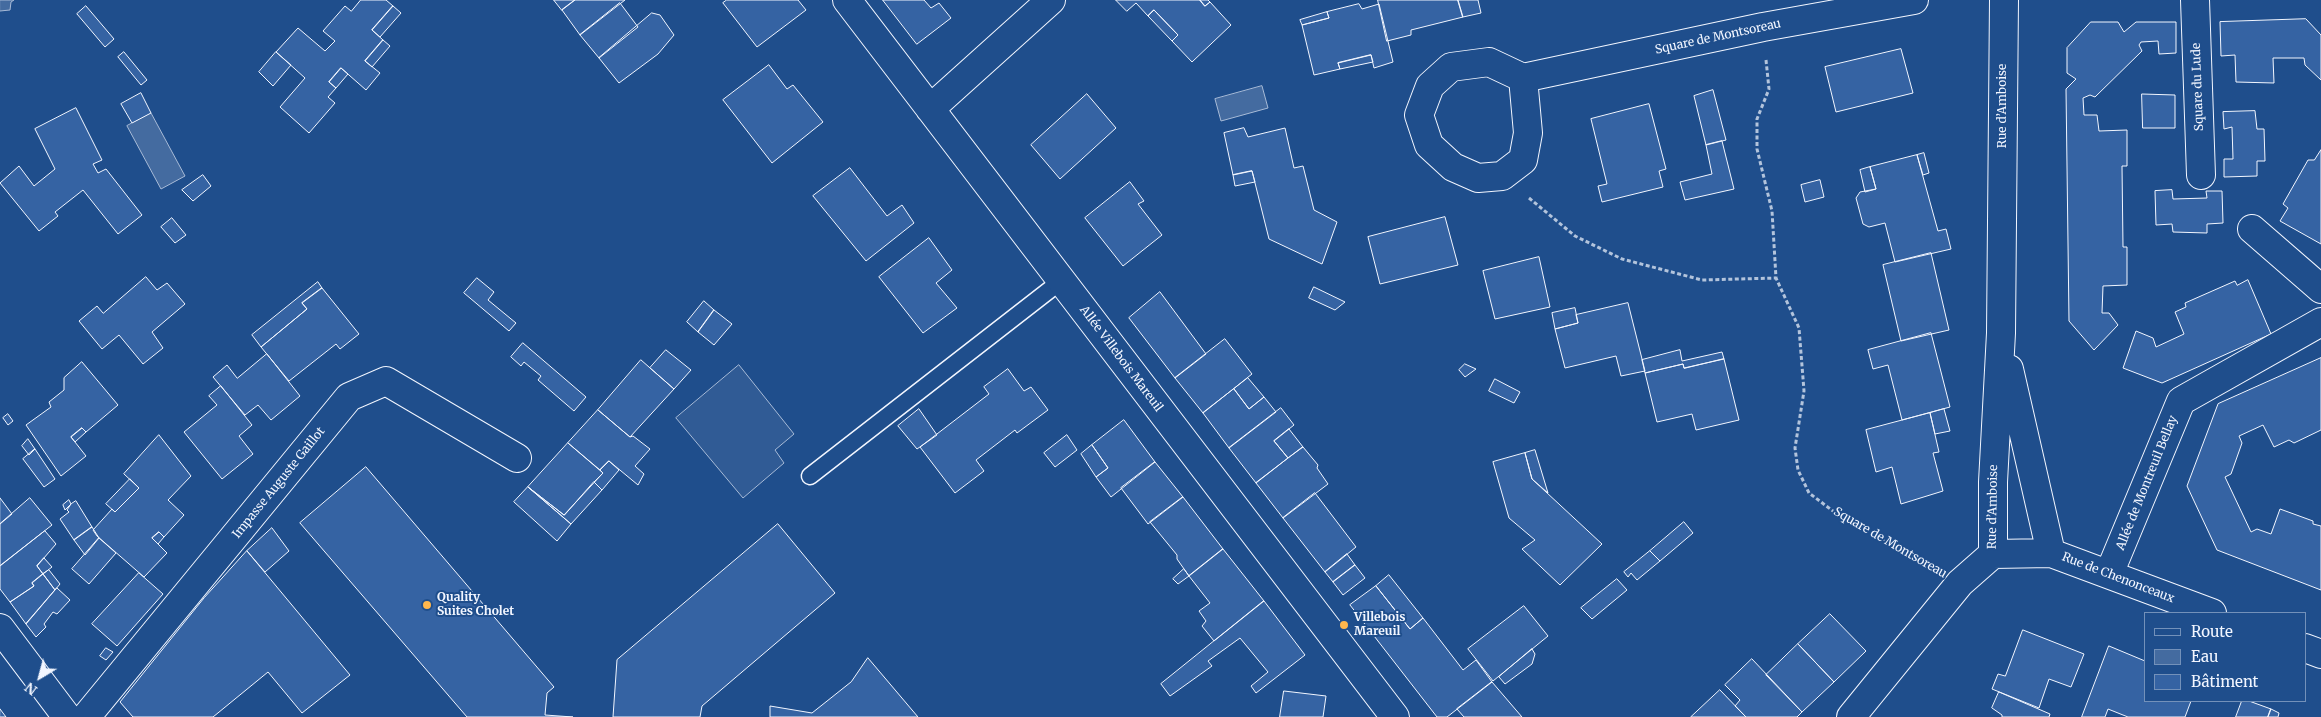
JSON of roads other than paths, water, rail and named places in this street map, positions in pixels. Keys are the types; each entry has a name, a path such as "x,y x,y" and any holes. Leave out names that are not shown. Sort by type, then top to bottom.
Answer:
{"street":[{"name":"Allée Villebois Mareuil","path":"847,0 1395,717"},
{"path":"930,109 1050,0"},
{"name":"Square de Montsoreau","path":"1524,78 1763,27 1914,0"},
{"name":"Rue d’Amboise","path":"1851,717 1960,583 1993,554 1993,482 2001,333 2004,0"},
{"name":"Square du Lude","path":"2195,0 2201,175"},
{"path":"1489,62 1524,78 1528,133 1523,160 1502,176 1478,178 1453,167 1428,145 1420,115 1430,86 1451,67 1489,62"},
{"path":"2252,229 2321,290"},
{"name":"Allée de Montreuil Bellay","path":"2109,574 2181,401 2321,322"},
{"name":"Rue d’Amboise","path":"2001,333 2051,553"},
{"name":"Impasse Auguste Gaillot","path":"86,717 350,397 386,381 517,458"},
{"name":"Rue de Chenonceaux","path":"1993,554 2051,553 2209,612"},
{"path":"0,628 68,717"},
{"path":"2306,648 2321,654"}],"lane":[{"path":"810,476 1061,281"}],"water":[{"path":"0,0 14,0 11,2 10,10 0,11"},
{"path":"1262,86 1268,108 1221,121 1215,99"},
{"path":"151,113 185,176 161,189 127,126"}],"place":[{"name":"Quality Suites Cholet","path":"427,605"},
{"name":"Villebois Mareuil","path":"1344,625"}]}
